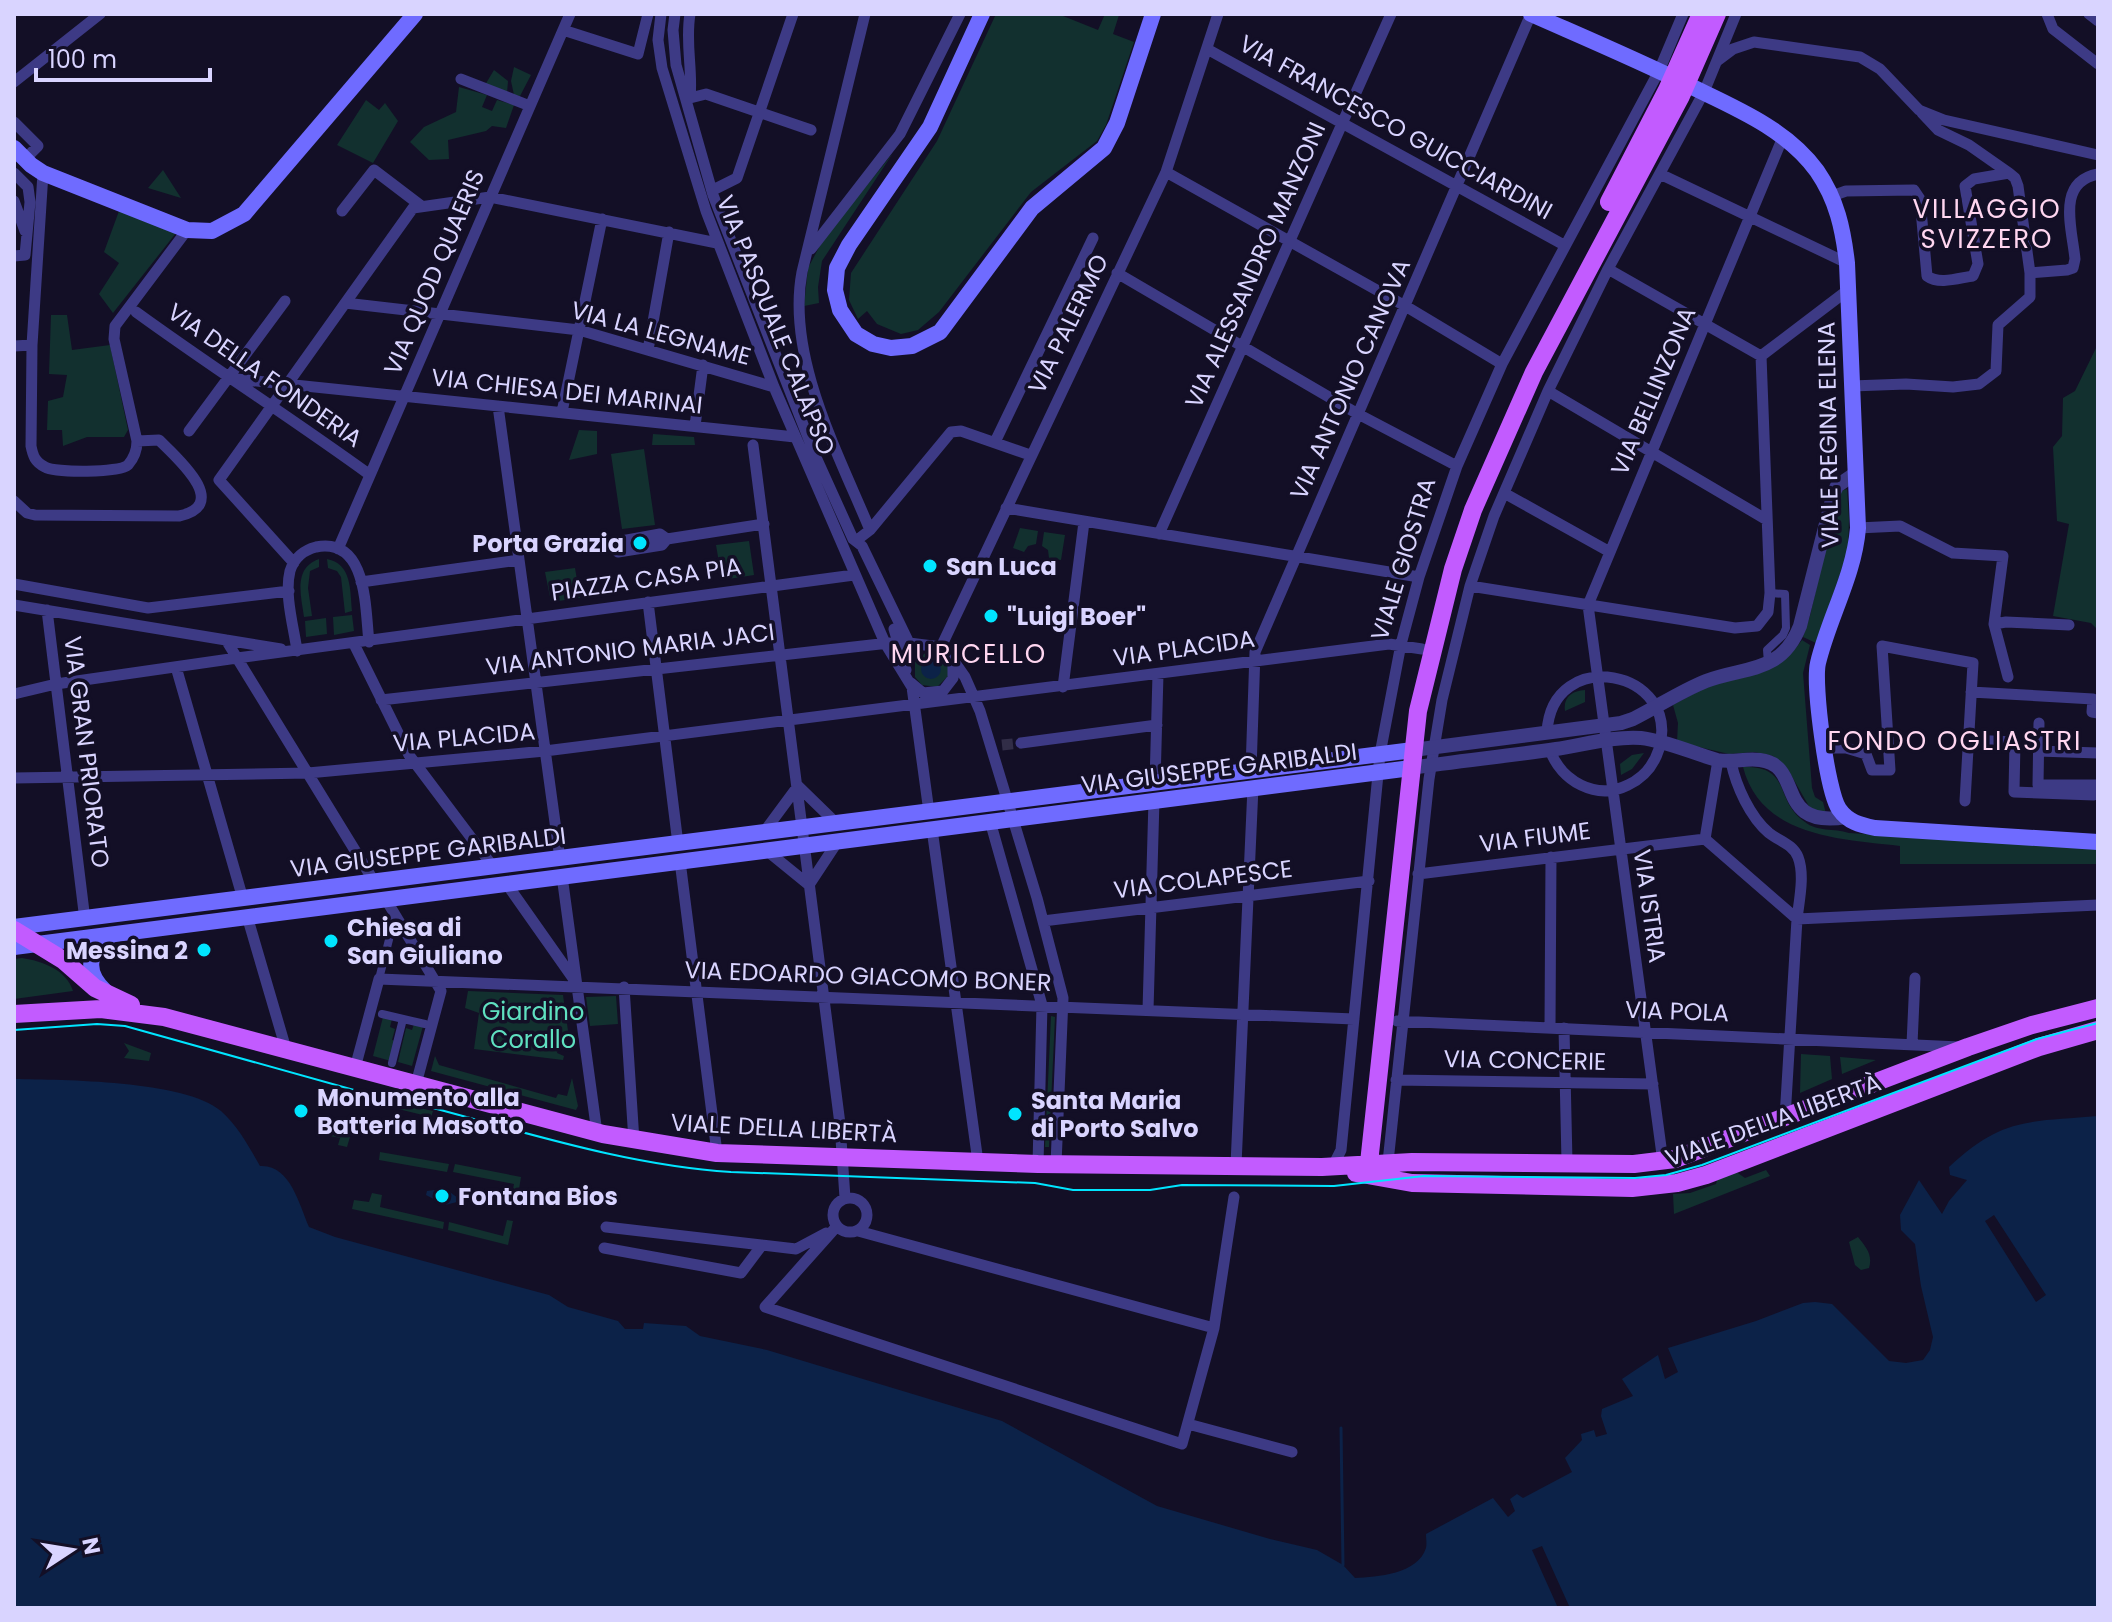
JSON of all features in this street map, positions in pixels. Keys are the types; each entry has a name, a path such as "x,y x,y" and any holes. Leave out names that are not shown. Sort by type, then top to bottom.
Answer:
{"main road":[{"path":"20,154 43,173 187,230 212,231 244,214 415,14"},
{"path":"982,14 930,127 849,245 837,268 835,290 840,310 856,334 873,344 891,348 912,346 940,332 1032,208 1104,148 1117,123 1153,14"},
{"path":"1531,14 1673,78"},
{"name":"VIALE GIOSTRA","path":"1353,1166 1393,1021 1405,760 1453,569 1473,510 1701,14"},
{"name":"VIALE GIOSTRA","path":"1353,1166 1405,760 1422,649 1443,567 1509,399 1673,78 1717,14"},
{"name":"VIALE REGINA ELENA","path":"1673,78 1783,137 1804,155 1832,196 1843,230 1858,528 1851,569 1817,669 1831,792 1846,817"},
{"name":"VIA GIUSEPPE GARIBALDI","path":"1252,779 1380,754 1405,760"},
{"name":"VIA GIUSEPPE GARIBALDI","path":"679,852 766,849 838,841 930,820 1252,779 1379,771 1405,760"},
{"name":"VIA GIUSEPPE GARIBALDI","path":"14,929 91,919 385,898 506,883 561,868 679,852 764,832 836,823 990,821 1011,810"},
{"path":"1846,817 1875,828 2098,842"},
{"name":"VIA GIUSEPPE GARIBALDI","path":"14,947 112,934 375,883 494,868 561,868"},
{"path":"14,929 63,960 95,988 164,1017"},
{"path":"111,997 95,977 92,959 97,945 112,934"},
{"name":"VIALE DELLA LIBERTÀ","path":"164,1017 597,1133 717,1153 1047,1164 1353,1166 1663,1162 1698,1152 1968,1047 2046,1021 2098,1008"},
{"path":"14,1014 101,1009 164,1017"},
{"name":"VIALE DELLA LIBERTÀ","path":"1353,1166 1412,1183 1632,1188 1677,1183 1706,1175 2039,1047 2098,1030"}],"street":[{"path":"14,82 100,14"},
{"name":"VIA QUOD QUAERIS","path":"338,549 570,14"},
{"path":"563,30 638,54 648,14"},
{"name":"VIA PASQUALE CALAPSO","path":"661,14 658,40 662,68 717,243 854,575 885,643 912,687"},
{"path":"678,14 680,51 690,98 717,188 782,362 857,540 857,548 904,643 978,1162"},
{"path":"678,14 673,40 676,65 713,195 815,455 853,539 857,540"},
{"path":"690,14 687,42 690,98"},
{"path":"717,188 737,178 793,14"},
{"path":"865,14 797,305 802,338 822,413 870,530"},
{"path":"806,256 900,134 960,14"},
{"name":"VIA PALERMO","path":"941,647 1166,172 1218,14"},
{"name":"VIA ALESSANDRO MANZONI","path":"1159,534 1391,14"},
{"name":"VIA ANTONIO CANOVA","path":"1236,1165 1255,652 1407,307 1531,14"},
{"name":"VIALE GIOSTRA","path":"1353,1166 1354,1019 1380,754 1401,644 1419,577 1457,466 1502,364 1564,245 1673,78 1683,14"},
{"name":"VIALE GIOSTRA","path":"1353,1166 1396,1080 1393,1021 1418,874 1431,765 1442,700 1470,586 1504,493 1548,391 1608,269 1704,92 1736,14"},
{"path":"2047,14 2053,29 2098,64"},
{"path":"2089,14 2098,21"},
{"path":"1717,62 1733,49 1754,42 1860,57 1880,69 1938,130 1969,145 1987,161 2015,178 2030,273 2030,297 1998,325 1996,371 1979,384 1953,387 1906,384 1852,386"},
{"name":"VIA FRANCESCO GUICCIARDINI","path":"1207,49 1564,245"},
{"path":"461,79 530,106"},
{"path":"690,98 706,94 811,130"},
{"path":"1919,110 1944,120 2098,155"},
{"path":"14,122 38,146 20,154"},
{"name":"VIA BELLINZONA","path":"1603,725 1588,605 1783,137"},
{"path":"342,211 374,170 420,205"},
{"path":"1166,172 1502,364"},
{"path":"14,173 28,187 30,202 27,235 20,256"},
{"path":"43,173 32,345 31,446 32,455 39,463 52,470 114,470 127,465 135,454 137,441 114,339 115,326 187,230"},
{"path":"1832,196 1846,191 1914,190 1920,199 1927,276 1935,281 1964,278 1973,276 1978,264 1965,186 1974,179 2009,173"},
{"path":"1660,174 1847,263"},
{"path":"2030,273 2067,270 2075,266 2070,200 2073,189 2081,179 2098,174"},
{"path":"294,563 219,480 413,208 490,197 717,243"},
{"path":"14,201 27,235"},
{"path":"562,412 602,219"},
{"path":"648,350 669,232"},
{"path":"995,442 1093,238"},
{"path":"1608,269 1761,356"},
{"path":"1117,273 1358,414 1457,466"},
{"path":"1761,356 1848,290"},
{"path":"189,431 285,301"},
{"name":"VIA LA LEGNAME","path":"345,303 579,330 774,387"},
{"name":"VIA DELLA FONDERIA","path":"136,312 370,475"},
{"path":"14,346 32,345"},
{"path":"1470,586 1735,628 1757,626 1768,612 1770,593 1761,356"},
{"path":"695,426 703,365"},
{"name":"VIA CHIESA DEI MARINAI","path":"228,378 795,437"},
{"path":"1548,391 1767,520"},
{"path":"498,406 597,1133"},
{"path":"857,540 870,530 951,432 961,431 1030,455"},
{"path":"14,501 27,513 35,515 179,516 188,515 197,508 202,493 197,480 159,440 137,441"},
{"path":"753,445 844,1158 845,1198 833,1210 837,1226 847,1232 858,1231 1214,1328"},
{"path":"1768,663 1785,651 1796,635 1834,492 1837,486 1856,473"},
{"path":"1504,493 1610,552"},
{"path":"1006,508 1419,577"},
{"path":"1063,687 1084,522"},
{"name":"PIAZZA CASA PIA","path":"667,539 764,524"},
{"path":"1858,528 1900,526 1953,553 2003,556 1994,624 2008,677"},
{"path":"14,605 297,651 289,591 290,572 294,563 312,548 320,546 338,549 352,558 361,582 369,642"},
{"path":"361,582 519,560"},
{"name":"PIAZZA CASA PIA","path":"14,694 56,684 237,658 854,575"},
{"path":"14,584 148,608 289,591"},
{"path":"1768,663 1767,650 1783,635 1786,620 1785,594 1770,593"},
{"path":"648,602 717,1153"},
{"name":"VIA GRAN PRIORATO","path":"47,610 83,900 91,919"},
{"path":"1994,624 2069,625"},
{"path":"226,640 375,883"},
{"name":"VIA ANTONIO MARIA JACI","path":"381,700 885,643 923,645"},
{"path":"354,644 409,755 494,868"},
{"name":"VIA PLACIDA","path":"14,778 308,773 545,751 1063,687 1254,660 1401,644 1422,649"},
{"path":"906,670 913,651 923,645 941,647 951,657 974,697 997,746 1011,810 1062,989 1063,1006 1047,1164"},
{"path":"1825,748 1846,748 1866,754 1872,770 1890,770 1882,646 1973,663 1965,801"},
{"path":"915,704 946,689 955,669 951,657"},
{"name":"VIA GIUSEPPE GARIBALDI","path":"1405,760 1434,747 1633,719 1707,680 1749,671 1768,663"},
{"path":"176,667 286,1049"},
{"path":"1547,732 1550,712 1561,695 1596,672 1635,685 1660,706 1659,719 1665,744 1644,774 1612,795 1574,782 1559,769 1550,750"},
{"path":"1148,1010 1158,674"},
{"path":"912,687 923,693 938,693"},
{"path":"1971,692 2093,699 2092,712 2098,713"},
{"path":"2039,723 2038,785 2096,790"},
{"path":"1021,743 1157,725"},
{"name":"VIA ISTRIA","path":"1603,725 1663,1162"},
{"name":"VIA GIUSEPPE GARIBALDI","path":"1405,760 1431,765 1642,738 1724,761 1770,763 1781,772 1805,813 1818,820 1846,817"},
{"path":"1968,740 2015,742 2014,792 2096,790"},
{"path":"2038,751 2098,753"},
{"path":"1724,761 1705,839 1797,919 2098,905"},
{"path":"1724,761 1760,823 1788,844 1797,855 1800,878 1785,1118"},
{"path":"798,786 836,823"},
{"path":"764,832 798,786"},
{"path":"990,821 1042,1005 1047,1164"},
{"name":"VIA FIUME","path":"1418,874 1705,839"},
{"path":"809,885 838,841"},
{"path":"766,849 809,885"},
{"path":"1550,1028 1551,857"},
{"name":"VIA COLAPESCE","path":"1043,921 1369,881"},
{"path":"506,883 577,985"},
{"path":"385,898 441,991 416,1084"},
{"path":"355,1068 395,916"},
{"path":"1912,1044 1915,978"},
{"name":"VIA EDOARDO GIACOMO BONER","path":"379,979 1354,1019"},
{"path":"624,987 634,1141"},
{"path":"382,1014 425,1024"},
{"path":"392,1063 403,1019"},
{"name":"VIA POLA","path":"1393,1021 1968,1047"},
{"path":"1564,1028 1567,1162"},
{"name":"VIA CONCERIE","path":"1396,1080 1653,1084"},
{"path":"837,1226 765,1307 1182,1444 1214,1328 1234,1197"},
{"path":"845,1198 856,1199 865,1206 866,1223 858,1231"},
{"path":"606,1227 796,1249 837,1226"},
{"path":"604,1248 741,1273 762,1245"},
{"path":"1188,1424 1292,1452"}],"green space":[{"path":"996,14 1058,14 1098,30 1105,14 1119,15 1113,34 1134,42 1106,125 1097,141 1031,192 939,312 918,330 901,334 877,324 867,311 858,319 849,300 851,273 937,141"},
{"path":"514,67 531,75 520,96 514,95 511,81"},
{"path":"494,70 508,81 507,93 485,85"},
{"path":"459,87 487,95 482,107 492,111 497,100 514,105 506,128 492,126 486,131 448,140 449,159 429,160 410,142 424,127 456,112"},
{"path":"366,100 379,110 385,103 398,121 373,163 337,145"},
{"path":"893,153 822,261 819,303 804,306 808,268 824,238"},
{"path":"163,170 181,198 148,188"},
{"path":"119,211 176,233 113,313 99,294 119,263 104,252"},
{"path":"51,315 67,315 72,350 110,345 128,430 124,437 87,437 63,446 62,430 47,430 48,401 63,397 67,375 49,374"},
{"path":"2098,344 2098,630 2091,623 2053,616 2069,524 2057,521 2053,447 2062,436 2063,398 2075,391"},
{"path":"579,430 597,431 597,454 569,460"},
{"path":"653,434 694,437 695,445 652,445"},
{"path":"644,449 655,525 622,529 611,454"},
{"path":"1847,489 1848,551 1816,643 1803,637 1838,492"},
{"path":"1020,528 1038,531 1036,544 1028,546 1024,552 1013,548"},
{"path":"1044,532 1065,535 1061,560 1049,558 1048,550 1042,546"},
{"path":"749,541 754,575 722,580 716,545"},
{"path":"319,559 319,567 310,571 308,588 312,616 304,617 302,576 311,563"},
{"path":"327,559 341,566 345,572 352,611 345,613 341,577 337,571 328,568"},
{"path":"575,568 580,598 551,602 545,572"},
{"path":"352,615 354,631 334,635 333,617"},
{"path":"326,618 327,634 306,637 305,621"},
{"path":"1802,640 1810,645 1803,673 1812,788 1815,797 1823,802 1826,814 1810,808 1787,768 1773,756 1755,752 1729,754 1677,742 1678,723 1673,705 1713,685 1773,667"},
{"path":"928,651 939,652 949,665 949,675 937,687 922,685 915,677 915,661"},
{"path":"1585,690 1585,702 1565,711 1569,696"},
{"path":"1644,753 1632,769 1621,775 1620,764 1632,755"},
{"path":"1743,767 1769,772 1776,778 1795,813 1815,827 1849,833 2098,849 2098,864 1900,864 1900,846 1829,836 1785,821 1767,808 1752,790"},
{"path":"14,959 38,961 60,972 73,991 14,999"},
{"name":"Giardino Corallo","path":"468,991 563,995 569,1038 560,1040 557,1053 564,1056 563,1060 474,1049 479,1013 465,1008"},
{"path":"616,996 618,1024 590,1026 586,997"},
{"path":"1051,1016 1055,1017 1049,1147 1045,1147"},
{"path":"383,1017 392,1019 390,1027 395,1029 392,1040 396,1041 391,1061 373,1056"},
{"path":"414,1024 423,1026 412,1066 398,1062 406,1028 412,1030"},
{"path":"124,1043 151,1053 149,1061 124,1058 129,1051"},
{"path":"1801,1054 1830,1056 1832,1079 1800,1093"},
{"path":"435,1056 439,1065 556,1098 558,1094 567,1096 572,1078 578,1106 576,1110 431,1071"},
{"path":"1840,1057 1876,1060 1842,1074"},
{"path":"347,1091 433,1111 431,1117 345,1096"},
{"path":"333,1125 352,1130 347,1147 338,1145 340,1138 330,1136"},
{"path":"380,1152 449,1164 447,1172 379,1160"},
{"path":"455,1164 521,1177 517,1201 511,1200 514,1184 453,1172"},
{"path":"1732,1169 1745,1178 1766,1170 1770,1176 1674,1214 1673,1194 1690,1193 1716,1184 1718,1177"},
{"path":"372,1193 382,1195 380,1207 444,1222 443,1229 352,1209 354,1200 369,1202"},
{"path":"507,1220 513,1221 508,1245 448,1230 449,1222 503,1236"},
{"path":"1858,1237 1870,1259 1869,1268 1861,1270 1855,1265 1849,1242"}],"water":[{"path":"931,659 938,662 941,669 938,676 931,679 924,676 921,669 924,662"},
{"path":"14,1079 122,1084 180,1093 203,1101 221,1111 233,1123 260,1166 279,1171 286,1178 309,1227 335,1237 549,1295 568,1307 618,1321 625,1329 643,1329 644,1323 686,1326 700,1336 767,1350 1002,1421 1157,1506 1317,1550 1343,1565 1355,1578 1406,1569 1422,1557 1426,1534 1493,1498 1508,1517 1515,1511 1510,1499 1517,1494 1523,1498 1572,1472 1565,1458 1582,1440 1581,1434 1594,1430 1596,1437 1607,1434 1602,1409 1633,1396 1622,1379 1658,1355 1665,1379 1678,1372 1668,1348 1803,1303 1815,1302 1832,1304 1889,1361 1906,1363 1923,1360 1930,1350 1933,1337 1915,1244 1901,1230 1900,1215 1919,1180 1942,1214 1967,1180 1950,1175 1949,1167 1985,1139 2018,1125 2098,1116 2098,1608 14,1608"},
{"name":"Fontana Bios","path":"441,1189 458,1198 457,1202 445,1205 426,1195 427,1191"}],"pier":[{"path":"1994,1215 2046,1295 2036,1302 1985,1221"},
{"path":"1542,1546 1570,1608 1558,1608 1532,1550"}],"waterway":[{"path":"1341,1428 1343,1565"}],"tunnel":[{"path":"1002,745 1021,743"}],"tram line":[{"path":"14,1030 97,1024 125,1026 379,1097 414,1103 611,1154 691,1168 1035,1183 1073,1190 1150,1190 1182,1185 1334,1186 1424,1176 1635,1178 1666,1175 1702,1165 2037,1039 2098,1023"}],"place":[{"name":"Porta Grazia","path":"640,543"},
{"name":"San Luca","path":"930,566"},
{"name":"\"Luigi Boer\"","path":"991,616"},
{"name":"Chiesa di San Giuliano","path":"331,941"},
{"name":"Messina 2","path":"204,950"},
{"name":"Monumento alla Batteria Masotto","path":"301,1111"},
{"name":"Santa Maria di Porto Salvo","path":"1015,1114"},
{"name":"Fontana Bios","path":"442,1196"}],"district":[{"name":"VILLAGGIO SVIZZERO","path":"1987,224"},
{"name":"MURICELLO","path":"969,654"},
{"name":"FONDO OGLIASTRI","path":"1955,741"}]}
